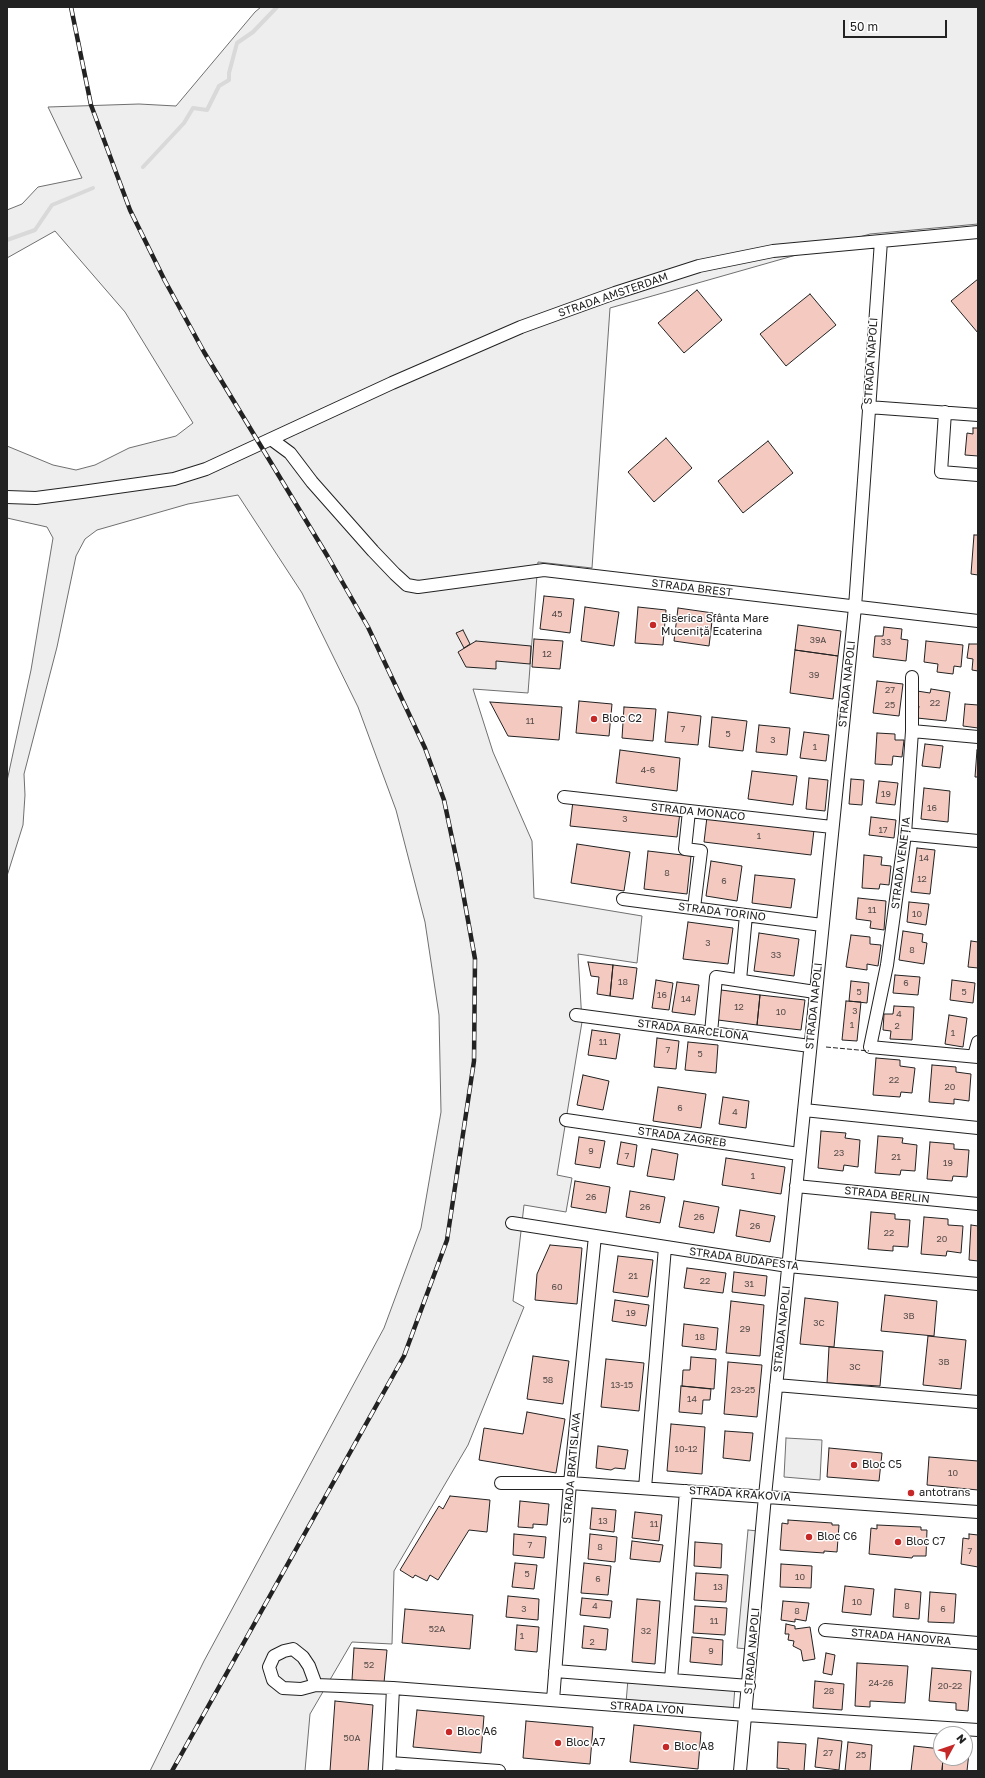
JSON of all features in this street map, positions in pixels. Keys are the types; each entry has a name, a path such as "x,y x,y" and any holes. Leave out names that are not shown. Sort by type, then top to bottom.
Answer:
{"street":[{"name":"STRADA AMSTERDAM","path":"7,497 36,498 174,479 206,469 392,383 521,327 622,290 699,266 765,252 978,232"},
{"name":"STRADA NAPOLI","path":"740,1771 749,1686 765,1496 854,607 881,241"},
{"path":"868,407 978,415"},
{"path":"945,412 941,472 978,475"},
{"name":"STRADA BREST","path":"271,439 290,453 312,482 373,551 407,585 418,587 544,570 978,621"},
{"name":"STRADA VENEȚIA","path":"912,677 912,731 905,834 887,965 870,1046 976,1057"},
{"path":"912,731 978,737"},
{"name":"STRADA MONACO","path":"564,797 832,827"},
{"path":"689,811 684,849 701,851 694,908"},
{"path":"905,834 978,841"},
{"name":"STRADA TORINO","path":"623,899 822,925"},
{"path":"740,980 746,915"},
{"path":"711,1033 716,977 816,992"},
{"name":"STRADA BARCELONA","path":"576,1015 810,1046"},
{"path":"976,1057 978,1042"},
{"path":"804,1110 978,1128"},
{"name":"STRADA ZAGREB","path":"566,1120 799,1154"},
{"name":"STRADA BERLIN","path":"796,1186 978,1204"},
{"name":"STRADA BUDAPESTA","path":"512,1224 788,1266 978,1284"},
{"name":"STRADA BRATISLAVA","path":"553,1700 570,1483 595,1236"},
{"path":"645,1488 665,1247"},
{"path":"776,1385 978,1402"},
{"name":"STRADA KRAKOVIA","path":"501,1483 570,1483 686,1490 978,1512"},
{"path":"671,1680 686,1490"},
{"name":"STRADA HANOVRA","path":"825,1630 978,1643"},
{"path":"555,1670 749,1686"},
{"name":"STRADA LYON","path":"316,1685 393,1688 746,1715 978,1730"},
{"path":"393,1688 389,1767 499,1771"}],"shaded area":[{"path":"261,7 978,7 978,224 870,234 610,308 592,568 538,562 528,693 473,689 493,752 532,841 534,898 642,916 637,963 578,954 582,1022 557,1175 572,1178 566,1212 524,1205 513,1301 524,1307 468,1445 394,1571 392,1644 352,1642 310,1714 305,1771 150,1771 204,1661 384,1328 421,1228 441,1112 439,1015 425,922 396,810 358,707 302,593 238,495 188,504 97,530 85,539 76,556 57,647 24,774 25,795 23,825 7,876 7,781 31,670 53,538 47,527 7,518 7,446 53,465 76,470 95,465 129,448 176,436 193,423 125,312 55,231 7,258 7,210 22,204 38,187 82,178 48,107 139,104 176,106 255,12"},
{"path":"786,1438 822,1440 820,1480 784,1477"},
{"path":"748,1530 758,1531 747,1649 737,1648"},
{"path":"628,1679 735,1687 733,1712 626,1703"}],"building":[{"path":"978,279 978,333 951,301"},
{"path":"697,290 722,320 684,353 658,323"},
{"path":"810,294 836,325 786,366 760,334"},
{"path":"973,428 978,428 978,456 965,455 967,433 973,434"},
{"path":"666,438 692,468 654,502 628,472"},
{"path":"768,441 793,473 743,513 718,481"},
{"path":"974,535 978,535 978,575 971,574"},
{"path":"544,596 574,599 570,633 540,629"},
{"path":"585,607 619,612 614,646 581,641"},
{"path":"638,607 666,610 663,645 635,643"},
{"path":"678,608 713,613 709,646 674,641"},
{"path":"798,625 841,631 838,656 795,650"},
{"path":"884,627 902,629 901,639 908,640 906,661 873,657 875,636 883,636"},
{"path":"463,630 470,644 464,648 456,633"},
{"path":"534,639 563,641 560,669 532,667"},
{"path":"476,641 531,646 530,664 496,661 496,669 466,667 458,652"},
{"path":"926,641 963,645 961,667 954,666 953,674 937,672 938,664 924,662"},
{"path":"969,644 978,644 978,671 972,670 973,659 967,658"},
{"path":"795,650 838,656 833,699 790,693"},
{"path":"877,681 903,684 899,716 873,713"},
{"path":"931,689 950,692 946,721 917,718 919,706 916,706 917,691 930,693"},
{"name":"Bloc C2","path":"579,701 612,704 609,736 576,733"},
{"path":"490,702 562,707 559,740 508,736"},
{"path":"965,704 978,705 978,728 963,726"},
{"path":"624,707 656,709 653,741 622,738"},
{"path":"668,712 701,716 698,745 665,742"},
{"path":"712,717 747,721 743,751 709,747"},
{"path":"759,725 790,728 787,755 756,752"},
{"path":"804,732 829,735 826,761 800,758"},
{"path":"877,733 895,734 895,740 904,740 902,757 893,756 892,765 875,764"},
{"path":"925,744 943,746 940,768 922,766"},
{"path":"620,750 680,758 677,791 616,783"},
{"path":"977,750 978,777 975,777"},
{"path":"752,771 797,776 793,805 748,799"},
{"path":"809,778 828,780 825,811 806,809"},
{"path":"851,779 864,780 862,805 849,804"},
{"path":"879,781 898,783 895,805 876,803"},
{"path":"924,788 950,791 948,822 921,819"},
{"path":"573,801 680,812 677,837 570,826"},
{"path":"707,817 814,830 811,855 704,842"},
{"path":"871,817 896,820 894,838 869,835"},
{"path":"577,844 630,852 624,891 571,883"},
{"path":"917,848 935,850 930,894 911,892"},
{"path":"648,851 691,856 687,894 644,889"},
{"path":"864,855 882,857 881,865 891,866 889,885 880,884 879,889 862,888"},
{"path":"711,861 742,866 737,901 706,896"},
{"path":"755,875 795,879 791,908 752,903"},
{"path":"858,898 886,901 884,930 870,928 871,921 856,919"},
{"path":"909,902 929,904 926,925 907,922"},
{"path":"688,922 733,928 728,964 683,959"},
{"path":"903,931 923,934 922,942 927,943 924,964 899,960"},
{"path":"759,933 799,939 794,976 754,971"},
{"path":"851,935 870,937 870,944 881,945 878,966 867,964 867,970 846,967"},
{"path":"971,941 978,942 978,968 968,967"},
{"path":"588,962 613,965 610,996 597,994 599,977 591,976"},
{"path":"613,965 637,968 633,999 610,996"},
{"path":"895,975 920,977 918,995 893,993"},
{"path":"656,980 673,983 669,1010 652,1008"},
{"path":"952,980 975,983 973,1003 950,1000"},
{"path":"851,981 869,983 867,1003 849,1001"},
{"path":"677,982 699,985 695,1015 672,1012"},
{"path":"721,990 760,995 757,1025 718,1020"},
{"path":"760,995 805,1000 801,1030 757,1025"},
{"path":"846,1001 861,1002 857,1041 842,1040"},
{"path":"894,1006 914,1007 912,1040 890,1039 891,1031 883,1030 884,1014 893,1014"},
{"path":"949,1015 967,1018 963,1047 945,1044"},
{"path":"592,1030 620,1034 616,1059 588,1055"},
{"path":"657,1038 679,1041 676,1069 654,1067"},
{"path":"688,1042 718,1045 716,1073 685,1070"},
{"path":"876,1058 900,1060 900,1066 915,1068 912,1093 901,1092 900,1097 873,1095"},
{"path":"932,1065 956,1067 956,1072 971,1074 969,1101 954,1099 954,1104 929,1102"},
{"path":"583,1075 609,1081 603,1110 577,1105"},
{"path":"658,1087 706,1094 701,1128 653,1121"},
{"path":"723,1097 749,1101 746,1128 719,1124"},
{"path":"821,1131 846,1133 845,1138 860,1140 858,1167 844,1165 843,1171 818,1168"},
{"path":"878,1136 903,1138 902,1143 917,1145 915,1171 901,1170 900,1175 875,1173"},
{"path":"579,1137 605,1141 600,1168 575,1164"},
{"path":"621,1142 637,1145 634,1167 617,1164"},
{"path":"930,1142 954,1144 954,1149 969,1150 967,1177 953,1176 952,1181 927,1179"},
{"path":"652,1149 678,1154 674,1180 647,1176"},
{"path":"726,1158 785,1167 781,1194 722,1185"},
{"path":"575,1181 610,1187 606,1213 571,1207"},
{"path":"630,1191 665,1197 660,1223 626,1217"},
{"path":"684,1201 719,1207 714,1233 679,1227"},
{"path":"740,1210 775,1216 770,1242 736,1236"},
{"path":"871,1212 895,1214 895,1219 910,1220 908,1247 893,1246 893,1251 868,1249"},
{"path":"924,1217 948,1219 948,1225 963,1226 961,1253 947,1251 946,1256 921,1254"},
{"path":"971,1225 978,1226 978,1261 969,1260"},
{"path":"550,1245 582,1248 577,1304 535,1300 537,1274"},
{"path":"618,1256 653,1260 648,1297 613,1292"},
{"path":"687,1268 726,1273 723,1293 684,1288"},
{"path":"734,1272 767,1276 765,1296 732,1292"},
{"path":"885,1295 937,1301 934,1336 881,1331"},
{"path":"805,1298 838,1302 834,1347 800,1344"},
{"path":"615,1300 649,1305 646,1326 612,1321"},
{"path":"731,1301 764,1305 760,1356 726,1353"},
{"path":"684,1324 718,1328 716,1350 682,1346"},
{"path":"928,1336 966,1340 961,1389 923,1385"},
{"path":"829,1347 883,1351 880,1386 827,1383"},
{"path":"533,1356 569,1361 563,1404 527,1399"},
{"path":"691,1357 716,1359 714,1389 682,1386 683,1370 690,1370"},
{"path":"606,1359 644,1363 639,1411 601,1407"},
{"path":"728,1362 762,1365 757,1417 724,1414"},
{"path":"681,1386 711,1389 710,1400 703,1400 702,1414 679,1412"},
{"path":"527,1412 565,1419 556,1473 479,1460 484,1428 523,1434"},
{"path":"671,1424 705,1427 702,1474 667,1471"},
{"path":"725,1431 753,1433 750,1461 723,1458"},
{"path":"598,1446 628,1450 625,1469 615,1468 611,1470 596,1468"},
{"name":"Bloc C5","path":"829,1448 882,1453 879,1481 827,1477"},
{"path":"929,1457 978,1461 978,1490 927,1485"},
{"path":"450,1496 490,1500 487,1532 469,1530 438,1580 430,1575 427,1581 415,1575 413,1578 400,1570 439,1506 443,1509"},
{"path":"520,1501 549,1504 547,1525 533,1524 533,1528 518,1527"},
{"path":"592,1508 616,1510 614,1532 590,1529"},
{"path":"635,1512 662,1515 659,1541 632,1538"},
{"name":"Bloc C6","path":"788,1520 832,1523 832,1525 839,1525 837,1552 824,1551 824,1553 780,1550 782,1523 788,1524"},
{"name":"Bloc C7","path":"877,1525 921,1527 921,1530 927,1530 926,1556 913,1556 912,1558 869,1554 871,1528 877,1529"},
{"path":"514,1534 546,1537 544,1558 513,1555"},
{"path":"590,1534 617,1537 615,1562 588,1559"},
{"path":"969,1534 978,1535 978,1567 961,1564 963,1538 969,1539"},
{"path":"632,1541 663,1545 660,1562 630,1559"},
{"path":"695,1542 722,1544 721,1568 694,1566"},
{"path":"515,1563 537,1565 534,1589 512,1587"},
{"path":"584,1563 611,1566 608,1595 581,1593"},
{"path":"781,1564 812,1566 811,1588 780,1587"},
{"path":"696,1573 728,1575 726,1602 694,1600"},
{"path":"845,1586 874,1589 871,1615 842,1612"},
{"path":"895,1589 921,1592 919,1619 893,1617"},
{"path":"930,1592 956,1594 954,1623 928,1622"},
{"path":"508,1596 539,1599 538,1620 506,1617"},
{"path":"582,1598 612,1601 610,1618 580,1615"},
{"path":"637,1599 660,1601 655,1664 632,1662"},
{"path":"783,1601 809,1603 806,1621 795,1619 795,1622 781,1620"},
{"path":"695,1606 727,1608 725,1635 693,1633"},
{"path":"405,1609 473,1615 470,1649 402,1643"},
{"path":"786,1624 795,1626 795,1629 810,1627 815,1659 803,1661 801,1650 793,1646 794,1641 788,1640 789,1634 785,1634"},
{"path":"517,1625 539,1627 537,1652 515,1650"},
{"path":"584,1626 608,1629 606,1650 582,1648"},
{"path":"692,1637 723,1640 722,1665 690,1662"},
{"path":"354,1648 387,1650 384,1683 352,1680"},
{"path":"826,1653 835,1655 832,1675 823,1673"},
{"path":"857,1663 908,1666 905,1703 870,1701 870,1707 855,1706"},
{"path":"932,1668 971,1671 968,1711 956,1710 956,1703 929,1701"},
{"path":"815,1681 844,1684 842,1710 813,1708"},
{"path":"335,1701 373,1705 368,1771 330,1771"},
{"name":"Bloc A6","path":"417,1710 484,1716 481,1753 413,1747"},
{"name":"Bloc A7","path":"526,1721 593,1727 590,1764 523,1758"},
{"name":"Bloc A8","path":"634,1725 701,1732 698,1769 630,1762"},
{"path":"818,1738 842,1741 839,1770 815,1767"},
{"path":"778,1742 806,1744 804,1771 789,1771 789,1769 777,1768"},
{"path":"848,1742 872,1745 870,1771 845,1771"},
{"path":"914,1746 933,1748 933,1766 942,1766 942,1771 911,1771"},
{"path":"942,1766 968,1766 967,1771 942,1771"}],"waterway":[{"path":"143,167 184,123 193,108 207,110 219,86 229,80 229,73 237,43 253,32 277,7"},
{"path":"7,240 35,230 52,205 93,188"}],"railway":[{"path":"71,7 91,105 130,210 165,281 204,352 328,557 368,627 425,748 444,800 475,959 474,1061 447,1240 404,1356 172,1771"}],"fence":[{"path":"826,1047 869,1051"}],"place":[{"name":"Biserica Sfânta Mare Muceniță Ecaterina","path":"653,625"},
{"name":"Bloc C2","path":"594,719"},
{"name":"Bloc C5","path":"854,1465"},
{"name":"antotrans","path":"911,1493"},
{"name":"Bloc C6","path":"809,1537"},
{"name":"Bloc C7","path":"898,1542"},
{"name":"Bloc A6","path":"449,1732"},
{"name":"Bloc A7","path":"558,1743"},
{"name":"Bloc A8","path":"666,1747"}]}
